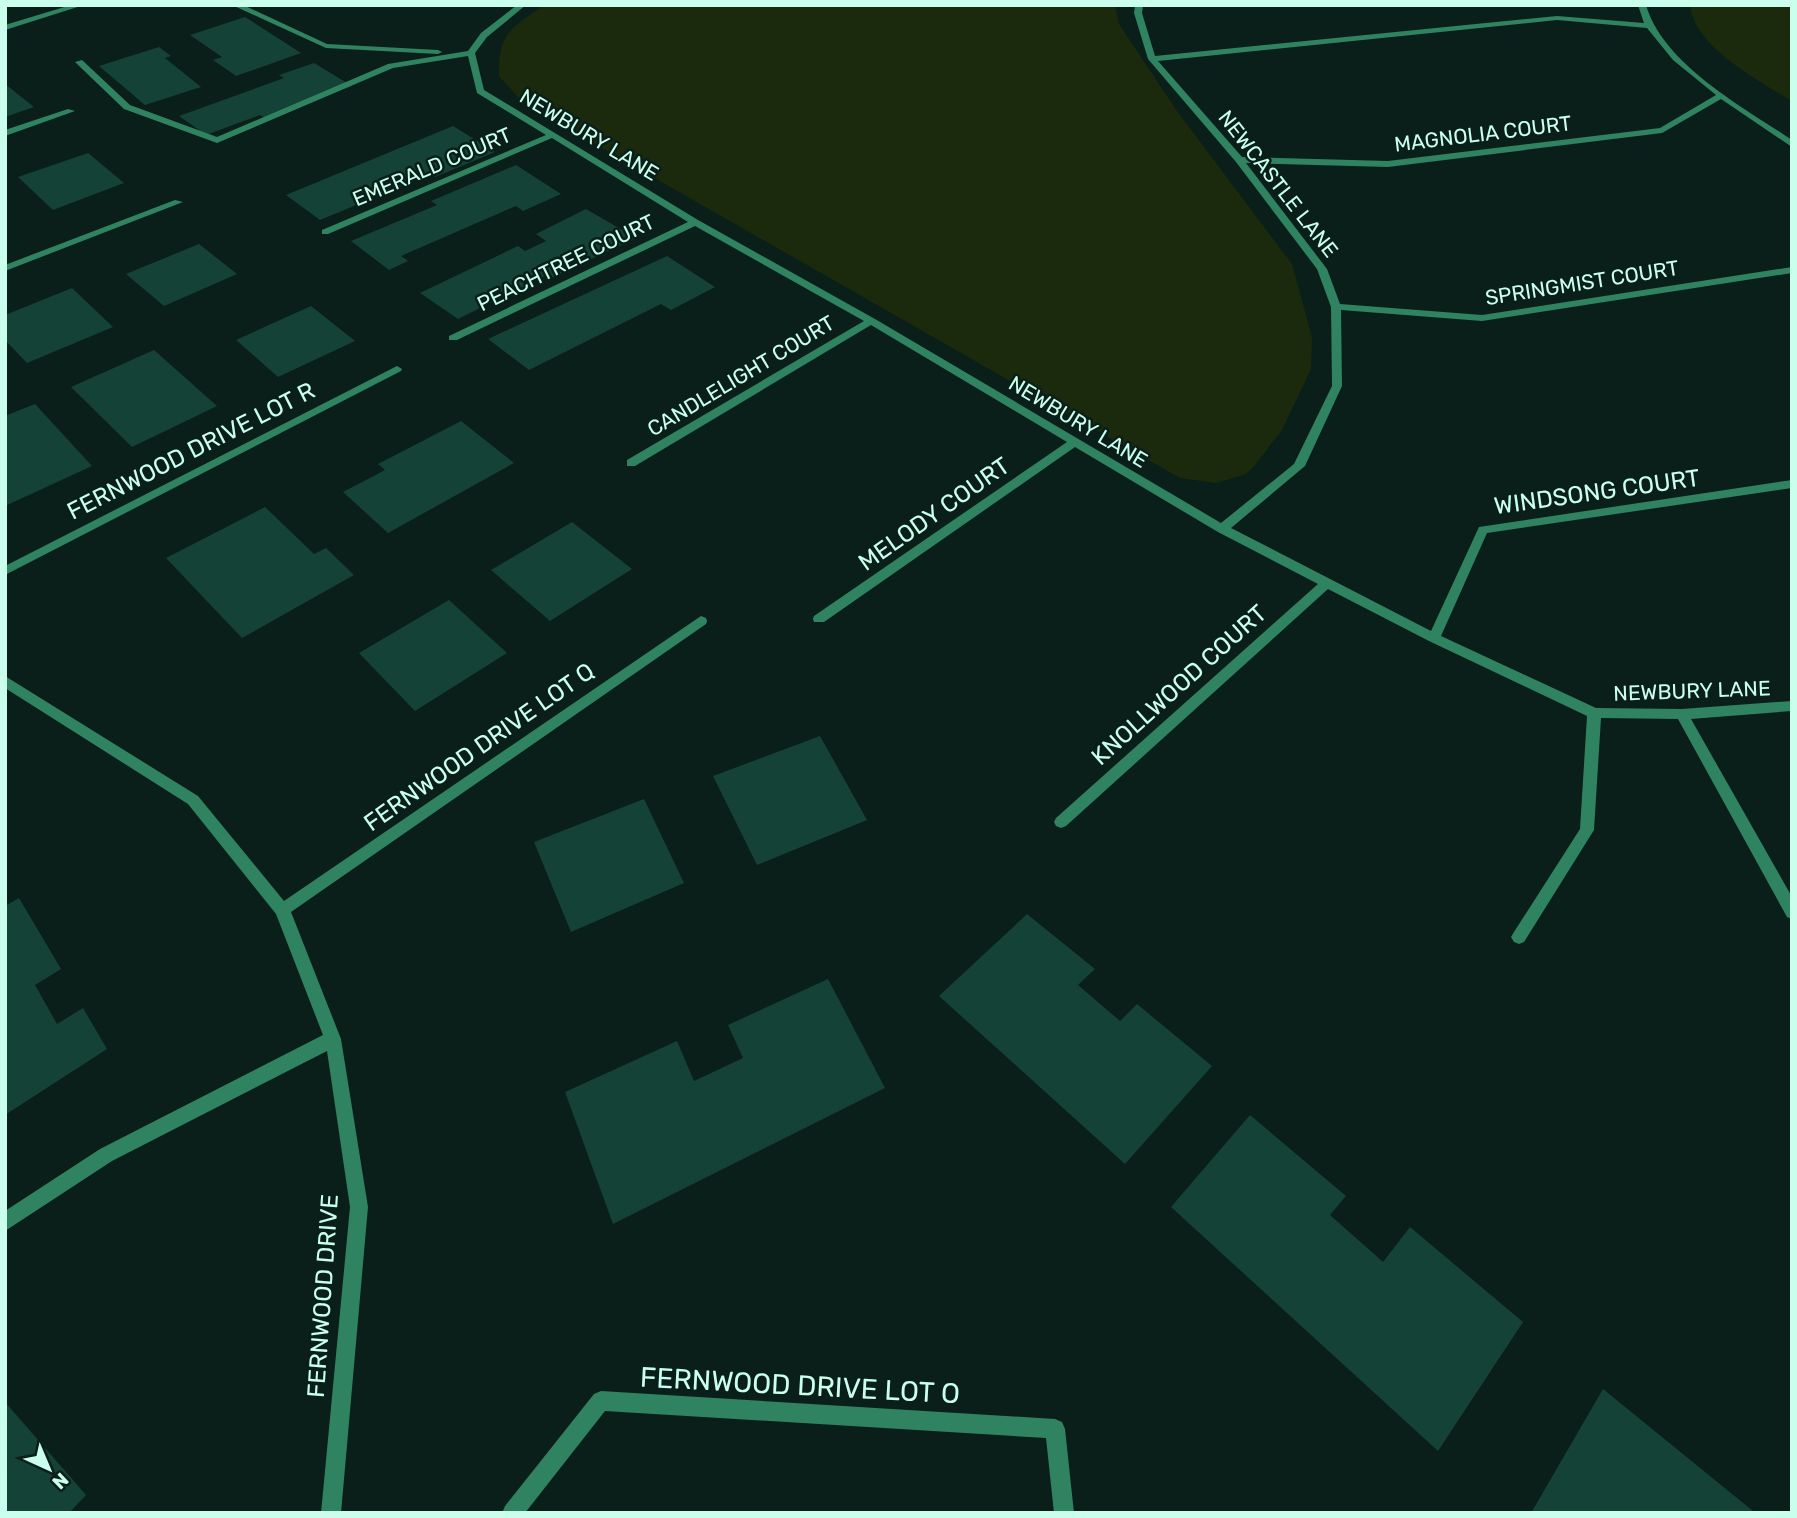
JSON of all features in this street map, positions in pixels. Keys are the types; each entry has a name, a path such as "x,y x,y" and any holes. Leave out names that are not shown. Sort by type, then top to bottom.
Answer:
{"street":[{"path":"236,5 326,47 471,53"},
{"name":"NEWCASTLE LANE","path":"1139,5 1138,13 1152,60 1239,160 1322,269 1336,307 1337,386 1299,466 1222,529"},
{"path":"1642,5 1649,26 1678,60 1721,95 1792,144"},
{"path":"5,29 73,6"},
{"path":"79,62 127,107 218,140 391,66 471,53 484,35 518,6"},
{"path":"1152,60 1557,18 1649,26"},
{"name":"NEWBURY LANE","path":"471,53 480,91 695,222 871,321 1222,529 1434,638 1594,713 1682,713 1792,706"},
{"name":"MAGNOLIA COURT","path":"1239,160 1388,164 1662,130 1721,95"},
{"path":"5,133 71,111"},
{"name":"EMERALD COURT","path":"325,232 552,135"},
{"path":"5,268 178,202"},
{"name":"PEACHTREE COURT","path":"453,338 695,222"},
{"name":"SPRINGMIST COURT","path":"1336,307 1482,318 1792,270"},
{"name":"CANDLELIGHT COURT","path":"631,463 871,321"},
{"name":"FERNWOOD DRIVE LOT R","path":"5,571 397,369"},
{"name":"MELODY COURT","path":"819,619 1073,443"},
{"name":"WINDSONG COURT","path":"1434,638 1483,530 1792,484"},
{"name":"KNOLLWOOD COURT","path":"1061,822 1327,583"},
{"name":"FERNWOOD DRIVE LOT Q","path":"282,909 701,621"},
{"name":"FERNWOOD DRIVE","path":"5,681 192,800 282,909 332,1039 359,1207 331,1513"},
{"path":"1519,937 1587,830 1594,713"},
{"path":"1682,713 1792,912"},
{"path":"5,1222 106,1155 332,1039"},
{"name":"FERNWOOD DRIVE LOT O","path":"512,1513 601,1401 1055,1429 1064,1513"}],"green space":[{"path":"544,5 1115,5 1119,24 1177,111 1292,264 1312,337 1311,369 1282,430 1246,474 1216,483 1180,478 562,125 518,97 499,76 501,50 509,33"},
{"path":"1690,5 1792,5 1792,101 1746,73 1715,49 1694,20"}],"building":[{"path":"245,17 301,53 236,76 213,60 222,57 190,35"},
{"path":"159,47 171,56 165,58 201,87 145,105 99,66"},
{"path":"314,63 352,86 265,118 260,115 206,135 179,116 284,78 279,75"},
{"path":"5,84 34,107 5,117"},
{"path":"453,126 495,152 435,177 431,174 320,220 286,195"},
{"path":"88,153 124,183 53,210 18,177"},
{"path":"516,165 561,194 523,211 516,206 401,256 408,261 389,270 351,241 437,205 431,201"},
{"path":"586,209 636,238 549,279 545,276 458,319 420,293 518,246 525,251 546,241 536,234"},
{"path":"199,244 237,274 164,306 126,274"},
{"path":"667,256 715,287 671,310 661,304 529,370 488,339"},
{"path":"72,288 113,327 27,363 5,340 5,315"},
{"path":"311,306 355,341 278,377 236,340"},
{"path":"154,350 217,406 132,447 71,387"},
{"path":"35,404 92,466 5,506 5,416"},
{"path":"461,421 514,463 388,533 343,492 385,470 378,464"},
{"path":"265,507 314,554 326,548 354,575 242,638 166,558"},
{"path":"572,522 632,569 550,621 491,570"},
{"path":"449,600 507,653 415,711 359,653"},
{"path":"820,736 867,820 757,865 713,776"},
{"path":"644,799 684,883 571,932 534,842"},
{"path":"19,898 61,969 35,985 57,1024 83,1008 107,1049 5,1115 5,906"},
{"path":"1027,914 1095,969 1078,985 1120,1021 1137,1004 1212,1066 1125,1164 939,996"},
{"path":"828,979 885,1088 613,1224 565,1092 677,1041 694,1081 743,1058 728,1025"},
{"path":"1250,1115 1346,1196 1330,1215 1383,1262 1410,1227 1523,1322 1438,1451 1171,1207"},
{"path":"1603,1389 1753,1511 1752,1513 1531,1513"},
{"path":"5,1402 86,1495 69,1513 5,1513"}]}
